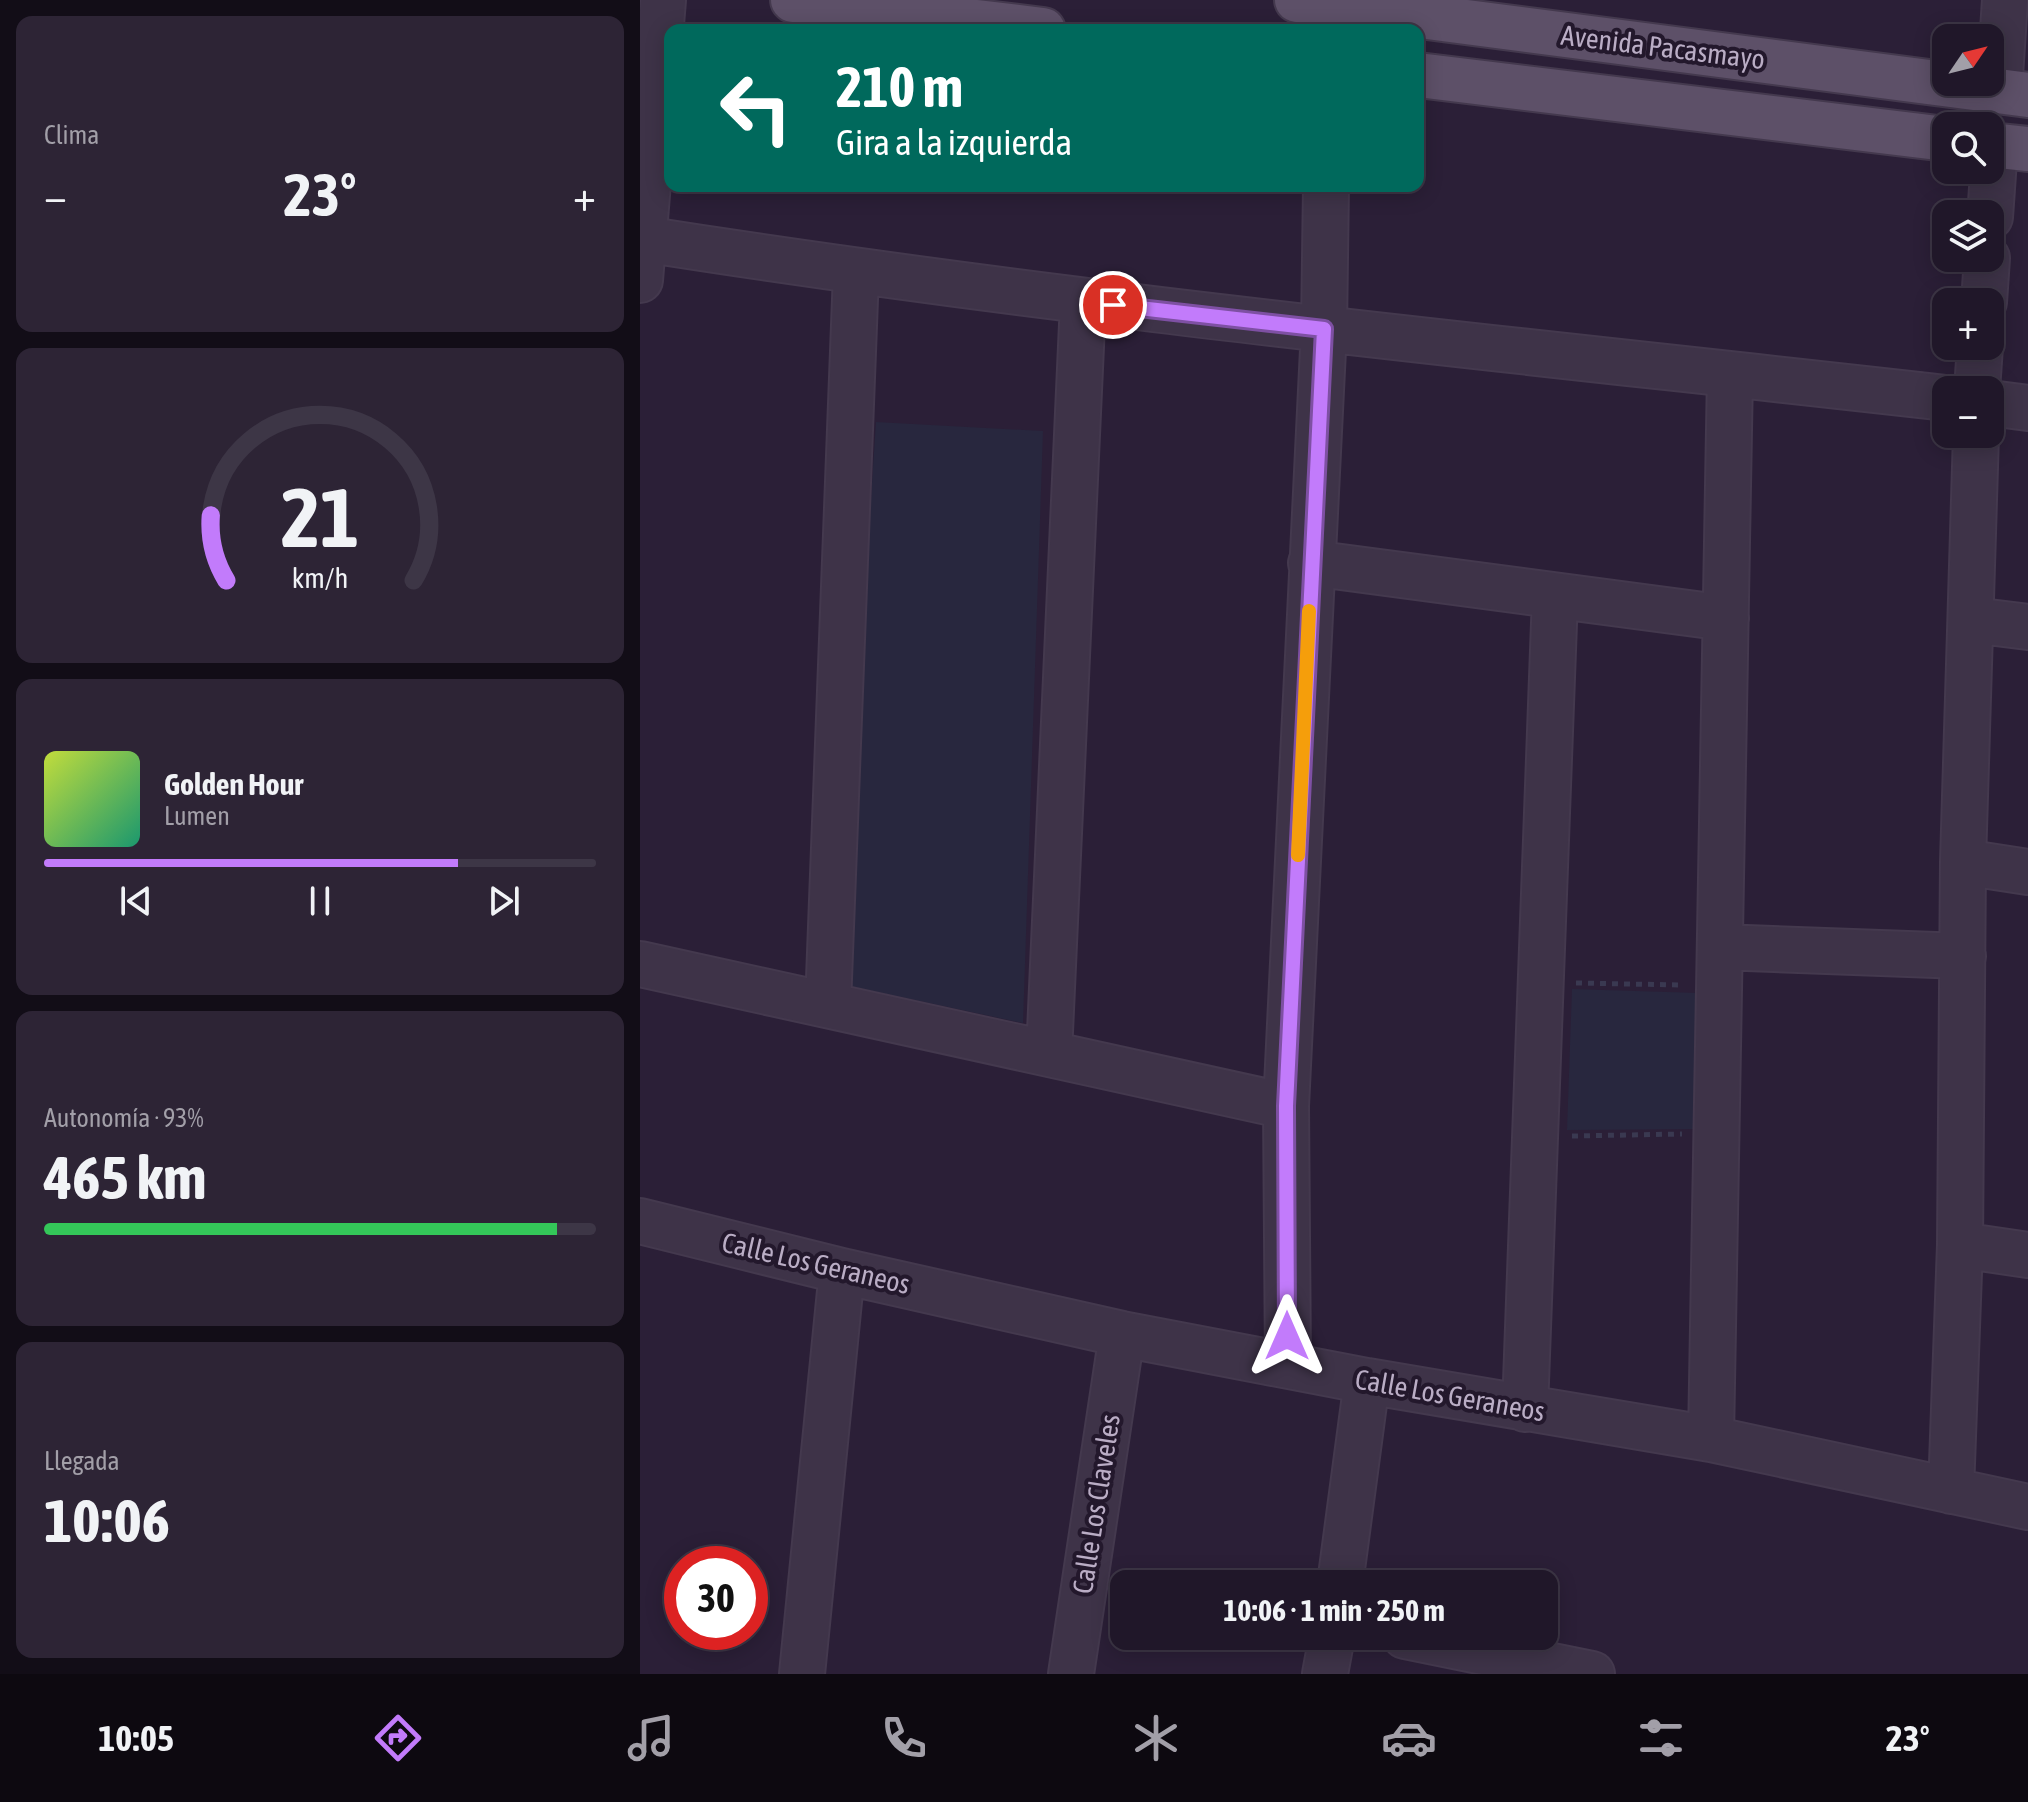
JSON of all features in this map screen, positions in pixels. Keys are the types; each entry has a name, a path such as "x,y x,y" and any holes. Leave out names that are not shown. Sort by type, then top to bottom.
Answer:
{"main road":[{"path":"793,0 993,24"},
{"name":"Avenida Pacasmayo","path":"1319,11 1428,8 2013,93"},
{"name":"Avenida Pacasmayo","path":"1424,76 1932,137"}],"street":[{"path":"663,0 642,228 856,273 1083,302 1932,396"},
{"path":"2005,0 2013,93"},
{"path":"1288,1365 1286,1106 1324,329 1326,192"},
{"path":"828,1005 856,273"},
{"path":"1049,1054 1083,302"},
{"path":"1711,1439 1730,374"},
{"path":"2004,405 2028,408"},
{"path":"1951,1491 1960,1245 1963,862 1976,448"},
{"path":"1311,563 1726,618"},
{"path":"1525,1409 1555,596"},
{"path":"1972,620 2028,627"},
{"path":"1963,862 2028,872"},
{"path":"1720,967 1963,956"},
{"path":"640,964 1286,1106"},
{"name":"Calle Los Geraneos","path":"640,1221 842,1271 1122,1334 1367,1381 1711,1439 2028,1507"},
{"path":"1960,1245 2028,1255"},
{"path":"802,1674 842,1271"},
{"name":"Calle Los Claveles","path":"1071,1674 1122,1334"},
{"path":"1342,1570 1367,1381"},
{"path":"1325,1674 1329,1650"},
{"path":"1472,1650 1587,1674"}],"path":[{"path":"1540,982 1720,967"},
{"path":"1535,1136 1717,1133"}],"shaded area":[{"path":"876,422 1043,431 1023,1023 839,984"},
{"path":"1572,989 1699,993 1702,1129 1567,1130"}],"slow traffic":[{"path":"1298,855 1309,611"}],"route":[{"path":"1113,305 1324,329 1286,1106 1287,1336"}]}
